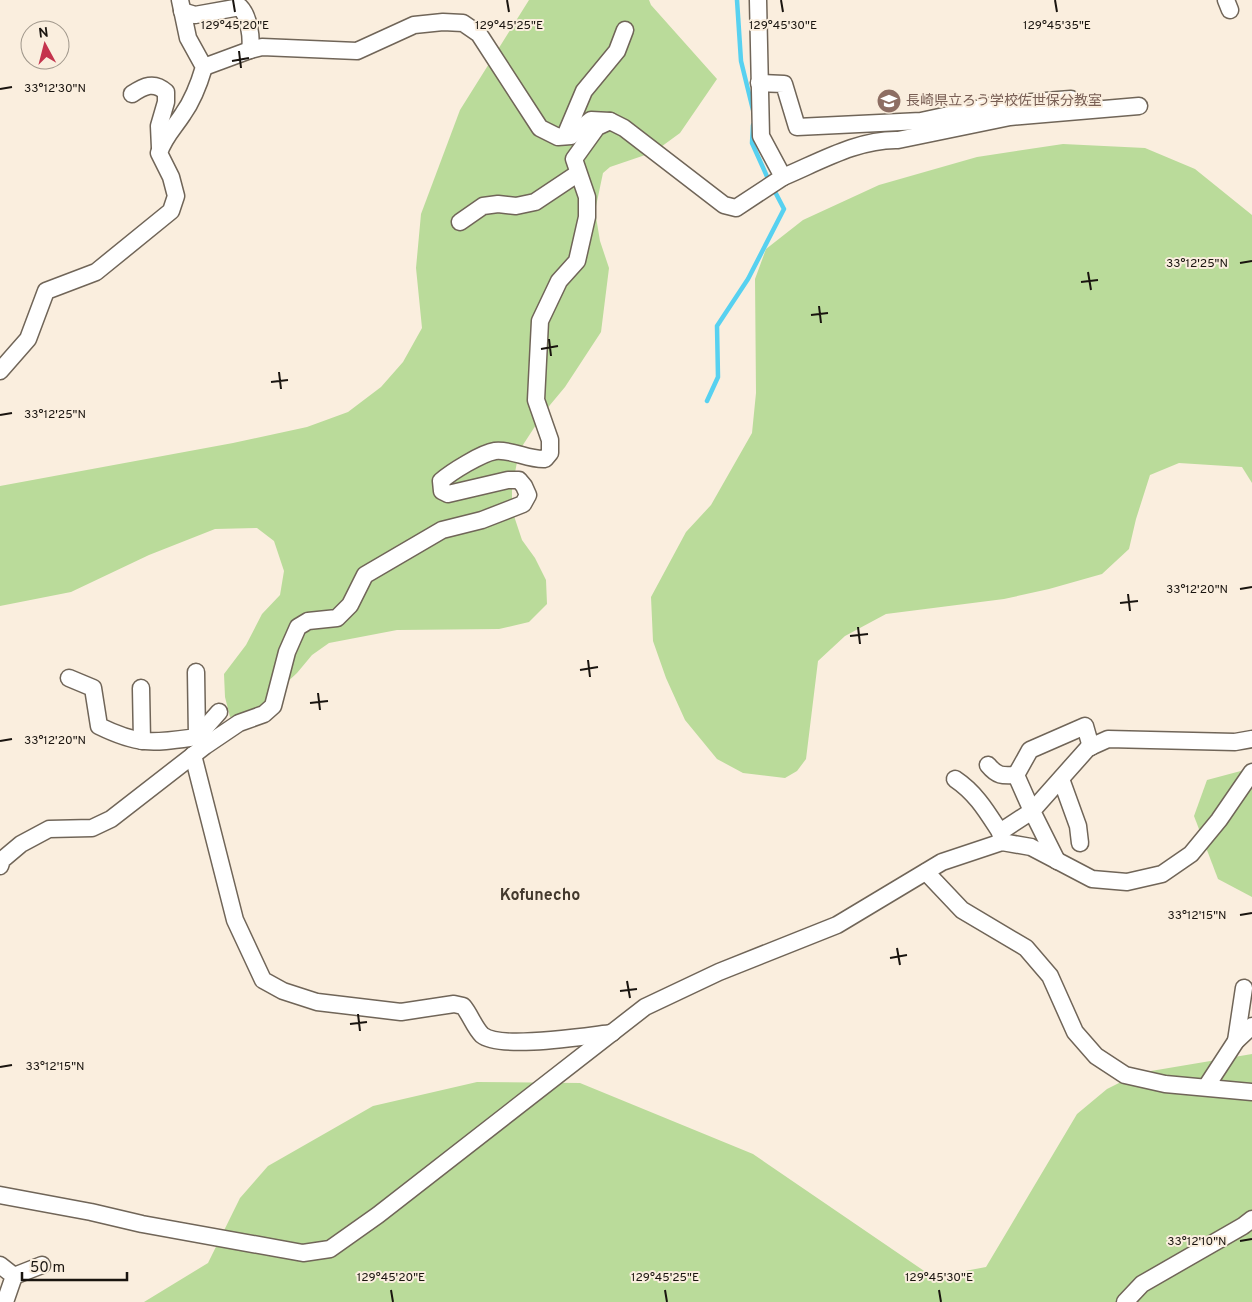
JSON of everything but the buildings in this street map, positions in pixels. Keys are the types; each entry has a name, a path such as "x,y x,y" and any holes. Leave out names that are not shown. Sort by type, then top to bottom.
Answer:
{"street":[{"path":"758,0 761,136 779,179"},
{"path":"181,5 194,15 240,7 245,12 251,43 250,50"},
{"path":"160,150 164,139 184,112 198,86 204,67 188,38 181,5"},
{"path":"204,67 262,47 357,51 414,25 443,22 463,23 478,34 540,128 558,137 571,136 590,120 610,121 624,128 724,206 736,208 762,193 779,179 865,143 883,139 898,140 1010,117 1139,106"},
{"path":"565,136 584,91 617,51 625,30"},
{"path":"759,83 784,84 797,127 921,121 995,105 1072,99"},
{"path":"0,371 28,339 46,291 96,272 171,211 176,196 171,177 159,153 159,126 166,102 166,92 160,86 152,84 132,94"},
{"path":"0,866 2,860 20,844 49,829 92,828 111,819 198,746 239,723 264,714 273,706 287,652 298,628 308,621 337,618 350,605 364,575 442,530 482,520 523,504 528,495 519,480 501,482 448,494 442,490 441,481 453,470 494,451 535,460 545,459 550,453 550,440 536,400 540,321 559,281 577,261 587,217 587,198 574,159 597,128 610,121"},
{"path":"460,222 482,206 498,204 516,206 535,202 578,174"},
{"path":"196,672 198,746 235,920 263,980 283,991 318,1002 401,1012 454,1004 463,1006 482,1034 495,1042 520,1042 612,1033"},
{"path":"69,678 94,688 99,726 125,738 153,743 198,746"},
{"path":"141,688 142,741"},
{"path":"198,746 219,712"},
{"path":"1016,775 1030,750 1085,726 1091,747"},
{"path":"0,1195 91,1212 142,1224 303,1252 330,1249 378,1215 645,1007 719,972 837,925 942,862 1001,837 1032,811 1091,747 1108,739 1235,742 1252,739"},
{"path":"988,765 994,772 1002,776 1016,775"},
{"path":"955,779 967,787 980,800 1001,837 1031,847 1092,879 1127,882 1162,874 1191,854 1219,820 1252,772"},
{"path":"1016,775 1057,861"},
{"path":"1061,779 1078,826 1080,843"},
{"path":"926,872 962,910 1026,948 1050,976 1075,1032 1096,1056 1125,1075 1165,1084 1252,1092"},
{"path":"1236,1041 1244,988"},
{"path":"1206,1087 1236,1041 1252,1026"},
{"path":"1125,1302 1142,1284 1252,1219"},
{"path":"0,1265 14,1276"},
{"path":"5,1302 14,1276 42,1265"}],"green space":[{"path":"529,0 649,0 651,5 717,79 680,133 654,152 610,167 603,173 595,211 600,241 609,268 601,332 565,387 545,411 519,451 512,489 512,510 522,540 535,558 546,580 547,604 529,622 499,629 397,630 329,643 312,655 297,673 253,714 230,717 225,697 224,674 246,645 262,614 280,595 284,571 274,541 257,528 215,529 149,555 71,592 0,606 0,486 233,443 307,427 348,412 381,387 403,362 422,328 416,268 421,214 460,110"},
{"path":"1063,144 1145,148 1195,169 1252,215 1252,483 1242,467 1179,463 1150,475 1129,549 1102,574 1004,599 886,614 845,636 818,661 806,759 797,771 785,778 743,773 717,759 685,720 666,678 653,641 651,597 686,532 711,505 752,433 756,393 755,279 766,249 803,220 879,185 977,157"},
{"path":"1252,768 1252,897 1218,879 1194,816 1207,780"},
{"path":"1252,1054 1252,1302 144,1302 208,1263 240,1198 268,1166 373,1106 477,1082 580,1083 753,1154 933,1277 986,1267 1077,1114 1107,1089 1139,1073"}],"waterway":[{"path":"737,0 741,61 753,110"},
{"path":"753,125 752,143 769,181"},
{"path":"707,401 718,377 717,326 748,279 784,209 773,188"}],"place":[{"name":"長崎県立ろう学校佐世保分教室","path":"889,101"}],"district":[{"name":"Kofunecho","path":"540,896"}]}
